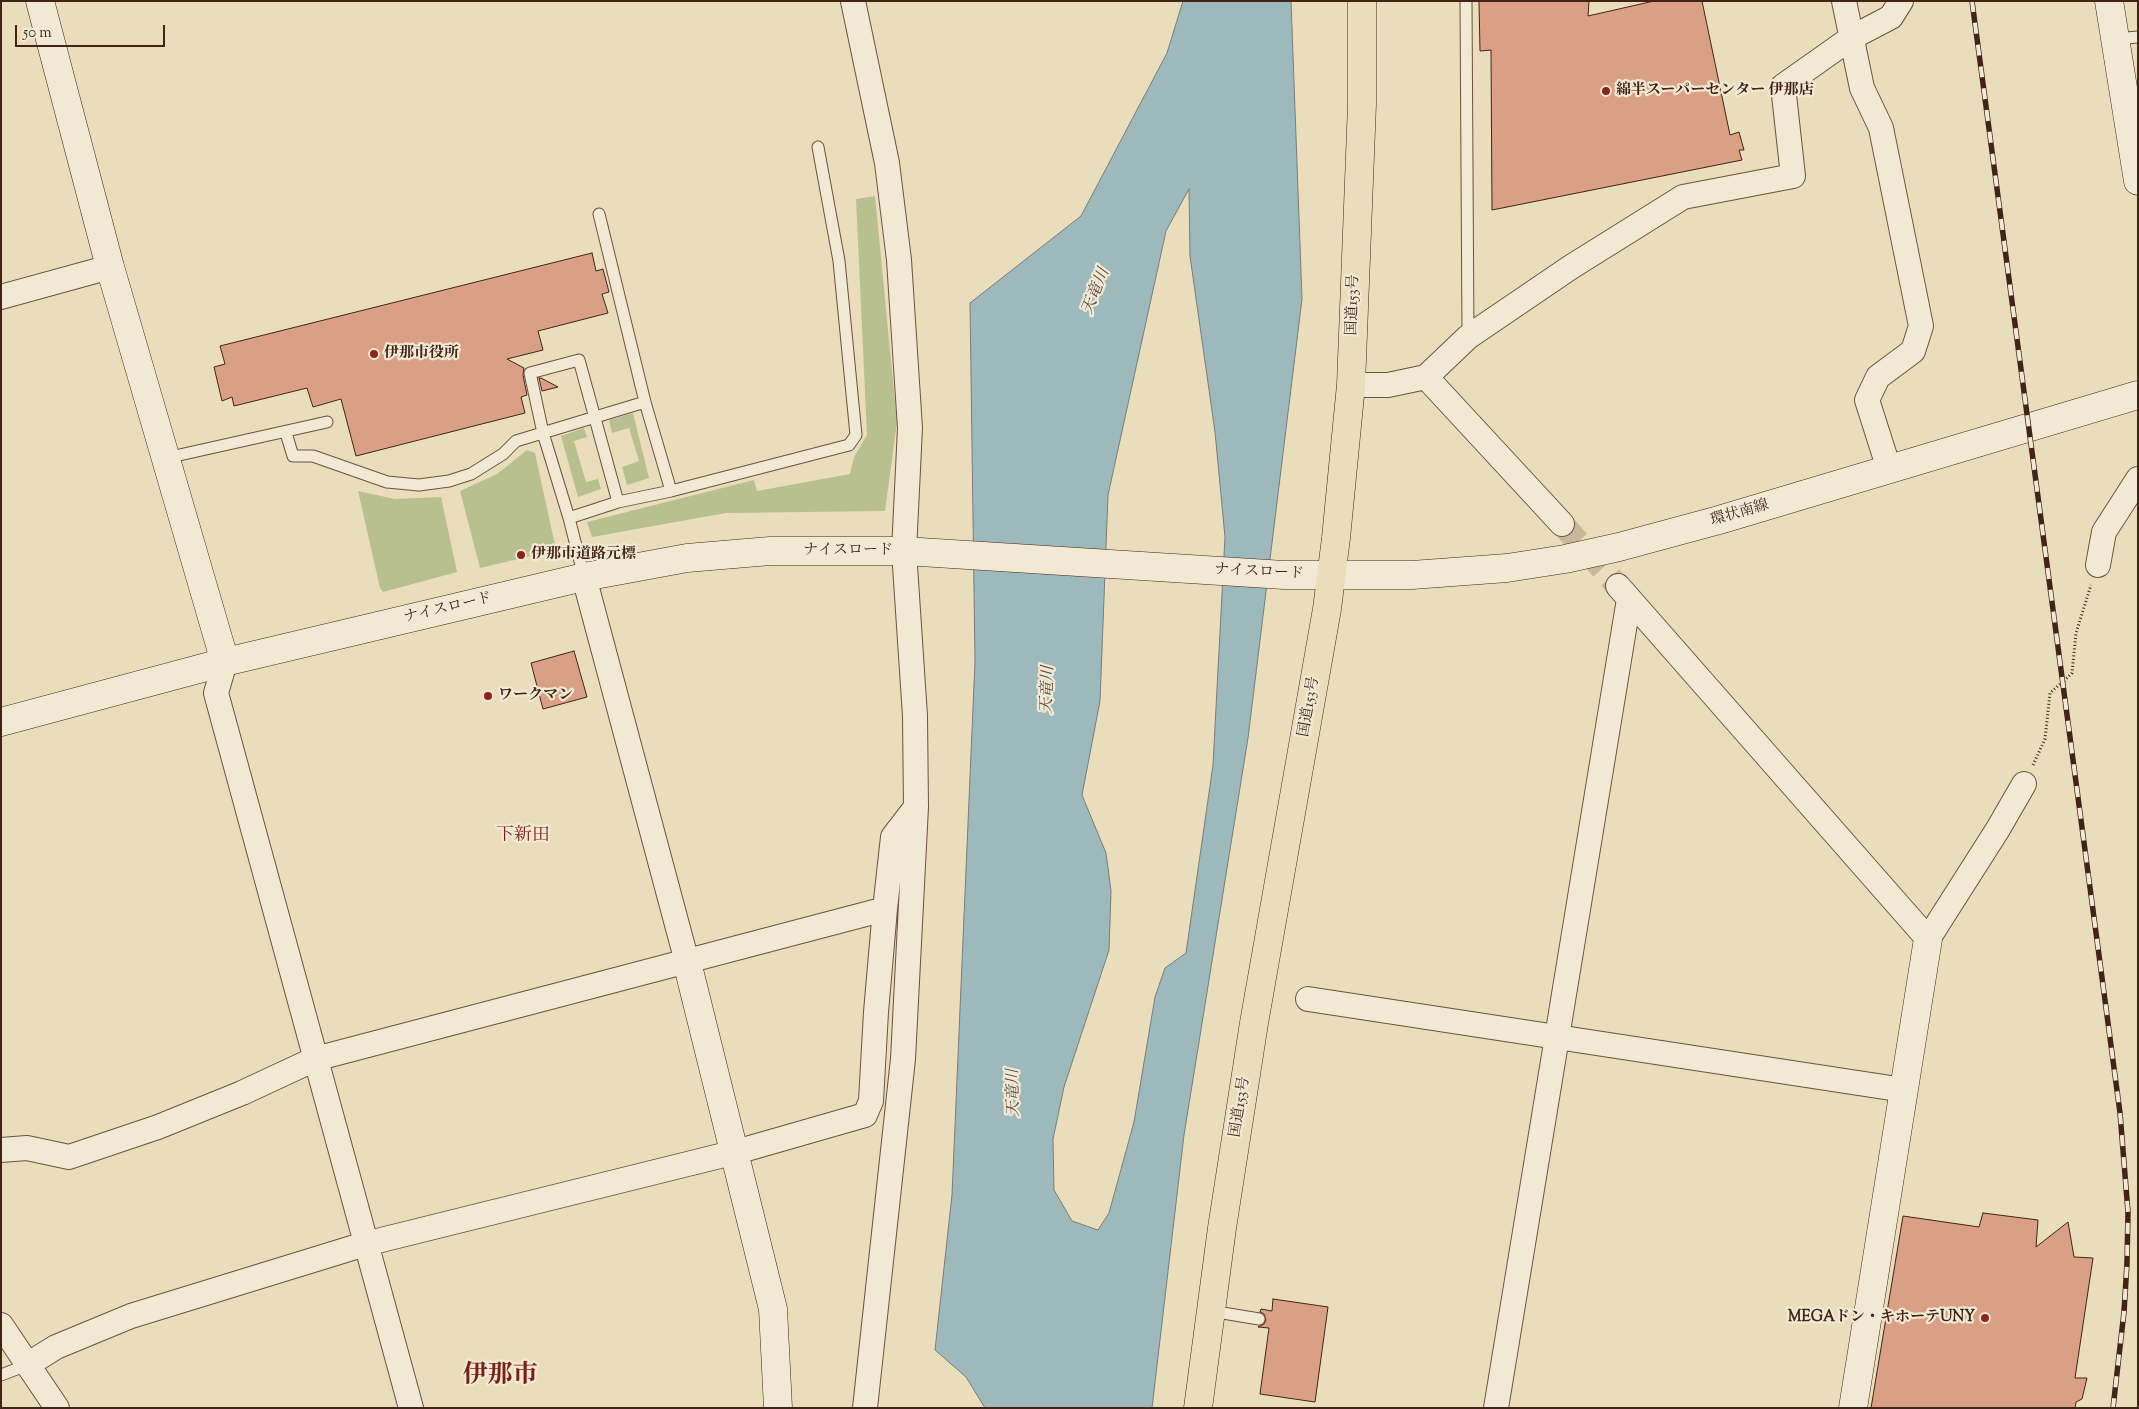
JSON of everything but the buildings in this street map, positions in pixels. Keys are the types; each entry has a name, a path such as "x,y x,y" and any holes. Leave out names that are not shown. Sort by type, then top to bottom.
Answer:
{"highway":[{"name":"国道153号","path":"1198,1408 1254,1023 1327,609 1352,384 1362,104 1362,1"}],"street":[{"path":"40,1 110,268 225,662 216,693 411,1408"},
{"path":"853,1 887,163 899,260 910,428 916,807 903,1058 865,1408"},
{"path":"1844,1 1862,88 1881,128 1921,326 1913,351 1878,377 1868,400 1888,469"},
{"path":"1352,384 1388,385 1426,378 1468,337 1571,267 1684,197 1793,176 1782,86 1851,38 1891,17 1901,1"},
{"path":"2109,1 2126,38 2138,181"},
{"path":"1,297 110,268"},
{"path":"1426,378 1562,524"},
{"name":"環状南線","path":"1331,574 1447,574 1507,568 1565,559 1619,547 1719,520 2138,395"},
{"path":"2098,566 2104,532 2138,479"},
{"name":"ナイスロード","path":"1,722 225,662 584,577 687,558 770,550 911,551 1284,575 1331,574"},
{"path":"584,577 736,1152 773,1310 778,1408"},
{"path":"1496,1408 1558,1038 1623,592 1928,939"},
{"path":"1853,1408 1928,939 1998,829 2024,784"},
{"path":"27,1365 56,1347 131,1316 365,1244 736,1152 865,1114 870,1101 885,909 894,837 916,807"},
{"path":"1,1150 27,1148 69,1157 166,1124 242,1093 315,1059 885,909"},
{"path":"1308,999 1904,1090"},
{"path":"1,1325 57,1408"}],"lane":[{"path":"1466,1 1468,337"},
{"path":"569,518 618,502 672,491 849,446 856,435 839,261 818,147"},
{"path":"599,214 645,402 672,491"},
{"path":"584,577 569,518 543,433 530,373 579,360 618,502"},
{"path":"286,432 293,456 313,456 386,482 419,485 449,481 471,474 503,454 516,441 645,402"},
{"path":"166,458 327,422"},
{"path":"1211,1311 1259,1319"},
{"path":"1,1375 27,1365"}],"path":[{"path":"2064,680 2072,673 2076,633 2098,566"},
{"path":"2024,784 2045,739 2050,692 2060,684"}],"green space":[{"path":"875,196 897,422 885,511 726,513 592,537 587,522 754,480 757,491 850,474 854,457 867,435 856,199"},
{"path":"633,413 649,478 627,485 622,467 639,461 629,428 612,433 609,420"},
{"path":"584,428 587,437 574,441 586,482 598,479 601,489 578,497 561,436"},
{"path":"527,450 535,453 556,550 480,568 460,491 497,474"},
{"path":"358,491 395,499 441,497 457,572 383,592 380,588"}],"water":[{"name":"天竜川","path":"1183,1 1291,1 1302,299 1248,738 1184,1135 1152,1408 985,1408 966,1377 935,1350 952,1195 975,661 970,303 1081,216 1167,53","holes":["1189,189 1190,256 1215,432 1225,537 1213,765 1186,953 1165,968 1155,997 1134,1122 1109,1213 1098,1230 1072,1221 1054,1190 1053,1139 1064,1087 1109,950 1111,891 1106,853 1082,795 1100,701 1108,495 1166,231"]}],"tunnel":[{"path":"1562,524 1618,586"}],"railway":[{"path":"1972,1 2120,1113 2128,1212 2127,1263 2124,1312 2113,1408"}],"place":[{"name":"綿半スーパーセンター 伊那店","path":"1606,91"},
{"name":"伊那市役所","path":"374,354"},
{"name":"伊那市道路元標","path":"521,555"},
{"name":"ワークマン","path":"488,696"},
{"name":"MEGAドン・キホーテUNY","path":"1985,1318"}],"district":[{"name":"下新田","path":"523,837"},
{"name":"伊那市","path":"500,1378"}]}
